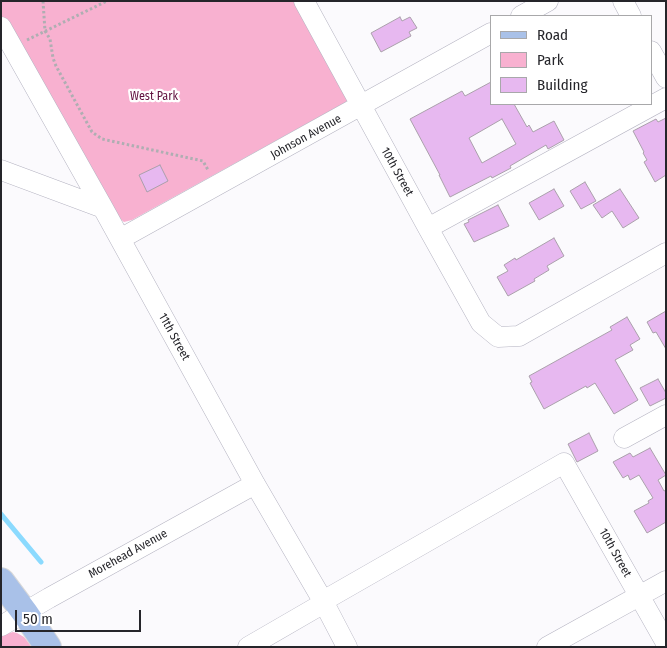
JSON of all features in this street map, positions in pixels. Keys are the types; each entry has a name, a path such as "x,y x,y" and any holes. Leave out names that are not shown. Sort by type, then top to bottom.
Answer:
{"main road":[{"path":"1,581 25,612 48,647"}],"street":[{"name":"10th Street","path":"304,1 481,323 498,337 519,336 666,253"},
{"path":"523,15 548,1"},
{"path":"623,1 631,15"},
{"name":"11th Street","path":"1,27 347,647"},
{"name":"Johnson Avenue","path":"120,239 490,34"},
{"path":"652,53 666,78"},
{"path":"428,228 666,98"},
{"path":"1,170 103,208"},
{"path":"624,438 666,415"},
{"name":"10th Street","path":"323,602 564,463 666,643"},
{"name":"Morehead Avenue","path":"1,626 255,484"},
{"path":"547,647 666,581"},
{"path":"248,647 323,602"}],"path":[{"path":"43,1 45,31 50,39 56,66 92,132 102,139 203,161 217,185"},
{"path":"13,47 107,1"}],"green space":[{"name":"West Park","path":"1,1 299,1 349,97 346,102 132,220 124,222 118,217 1,17"},
{"path":"13,632 24,637 32,647 1,647 1,636"}],"building":[{"path":"400,17 402,21 410,17 417,28 409,32 411,36 381,52 371,33"},
{"path":"490,83 490,105 515,105 527,127 529,125 533,132 554,121 564,140 548,149 546,145 510,166 511,168 450,197 410,119 462,91 465,96","holes":["502,119 516,144 482,163 469,138"]},
{"path":"666,118 666,175 655,182 644,162 647,160 633,131 656,119 658,122"},
{"path":"160,165 168,181 147,192 139,175"},
{"path":"585,182 596,201 581,209 570,191"},
{"path":"554,189 564,206 539,220 529,203"},
{"path":"620,189 639,218 623,228 612,211 602,218 593,205"},
{"path":"498,205 509,226 474,242 464,224 469,222 468,220"},
{"path":"554,238 564,256 547,266 549,270 534,279 535,281 508,296 497,277 508,271 504,265"},
{"path":"666,311 666,349 656,332 653,333 647,322"},
{"path":"627,317 640,339 630,345 633,350 615,360 638,400 614,414 595,383 544,409 530,383 532,382 529,376 612,330 610,327"},
{"path":"658,379 666,393 666,398 650,406 640,388"},
{"path":"589,433 598,451 577,462 568,444"},
{"path":"650,448 666,475 658,480 664,491 666,490 666,522 647,533 634,511 649,503 648,501 653,498 639,475 630,480 628,475 623,478 613,462 630,453 633,457"}],"waterway":[{"path":"1,514 41,562"}]}
